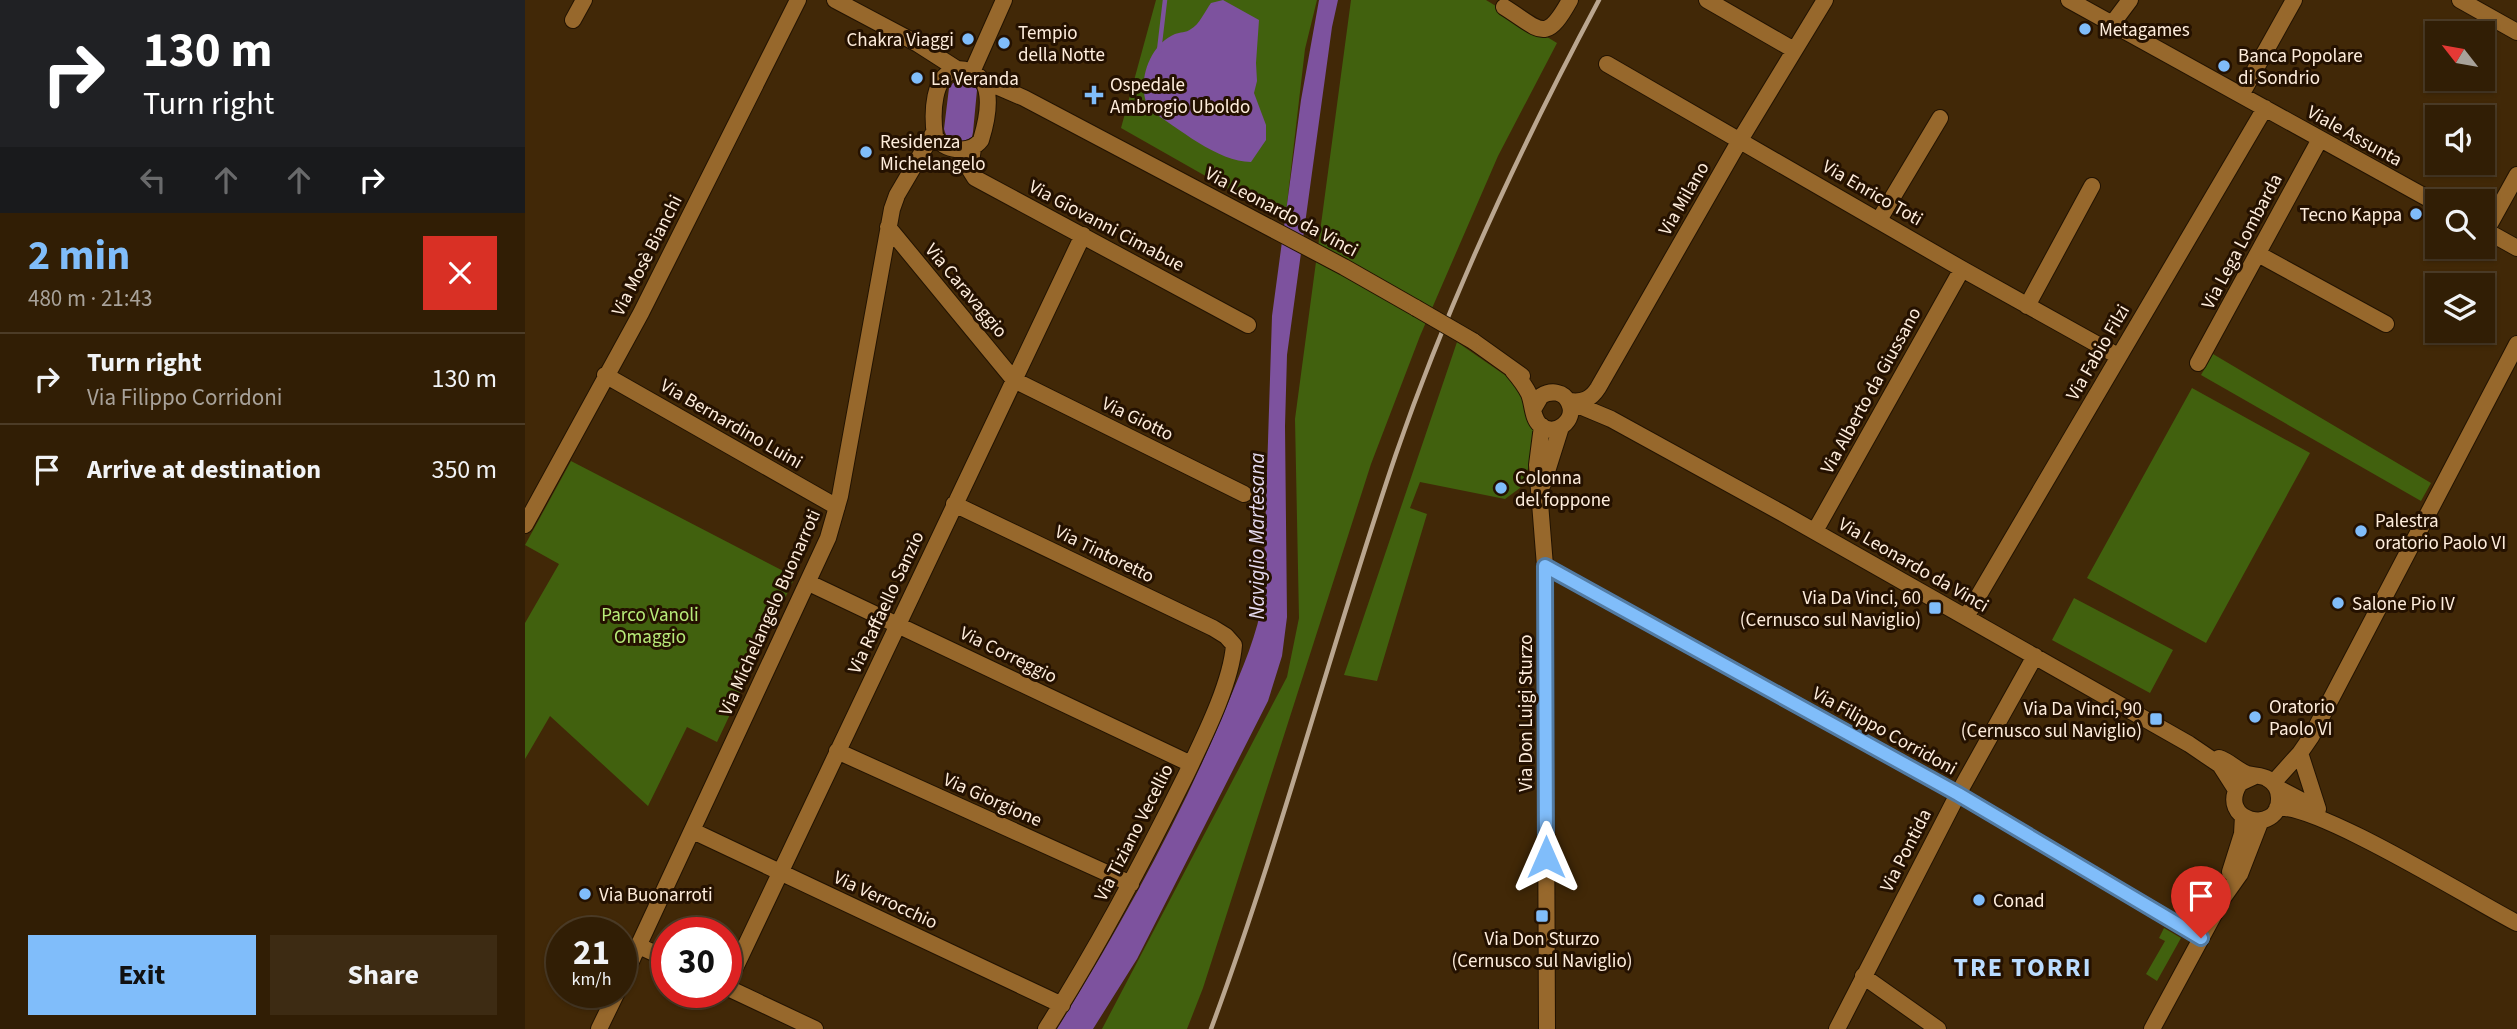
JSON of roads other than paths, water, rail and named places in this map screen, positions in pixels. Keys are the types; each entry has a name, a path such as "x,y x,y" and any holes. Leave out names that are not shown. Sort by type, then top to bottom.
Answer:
{"street":[{"path":"573,20 584,0"},
{"name":"Via Mosè Bianchi","path":"525,525 641,313 798,0"},
{"name":"Via Leonardo da Vinci","path":"835,0 918,44 963,75 1024,98 1344,267 1473,341 1513,371 1554,392"},
{"path":"963,75 987,90 988,104 981,140 973,148 965,150 939,139 938,87 963,75 1005,0"},
{"path":"1504,7 1539,29 1548,30 1559,20 1570,0"},
{"path":"1707,0 1794,50"},
{"name":"Via Milano","path":"1569,401 1582,402 1594,395 1740,140 1825,0"},
{"name":"Viale Assunta","path":"2069,0 2425,197"},
{"path":"2112,24 2130,0"},
{"path":"2241,95 2294,0"},
{"path":"2460,0 2517,32"},
{"name":"Via Enrico Toti","path":"1607,64 1879,219 1966,272 2118,356"},
{"path":"988,104 1024,98"},
{"name":"Via Fabio Filzi","path":"1966,617 2265,108"},
{"path":"1879,219 1940,118"},
{"name":"Via Michelangelo Buonarroti","path":"637,950 828,538 837,507 894,203 920,159 939,139"},
{"name":"Via Lega Lombarda","path":"2198,363 2320,139"},
{"name":"Via Giovanni Cimabue","path":"973,148 970,170 975,178 1248,326"},
{"path":"2495,213 2517,175"},
{"path":"2027,306 2092,186"},
{"name":"Via Caravaggio","path":"888,228 1014,380"},
{"name":"Via Raffaello Sanzio","path":"742,953 1083,235"},
{"path":"2495,236 2517,248"},
{"path":"2258,254 2386,324"},
{"name":"Via Alberto da Giussano","path":"1815,531 1966,272"},
{"path":"2275,785 2311,737 2517,344"},
{"name":"Via Leonardo da Vinci","path":"1513,371 1534,408"},
{"name":"Via Bernardino Luini","path":"605,375 837,507"},
{"name":"Via Giotto","path":"1014,380 1244,494"},
{"path":"1539,496 1563,426 1571,415 1569,401 1562,394 1554,392 1541,396 1534,408 1535,419 1542,426 1553,430 1563,426 1602,416"},
{"name":"Via Leonardo da Vinci","path":"1569,401 1602,416 1815,531 2203,752 2224,759 2255,776"},
{"name":"Via Don Luigi Sturzo","path":"1542,426 1537,465 1545,566 1547,1029"},
{"name":"Via Tintoretto","path":"954,504 1213,628 1234,645"},
{"name":"Via Filippo Corridoni","path":"1545,566 1958,794 2201,938"},
{"name":"Via Correggio","path":"809,583 1191,764"},
{"name":"Via Tiziano Vecellio","path":"1046,1029 1131,884 1191,764 1230,667 1234,645"},
{"name":"Via Pontida","path":"1837,1029 1958,794 2035,656"},
{"name":"Via Giorgione","path":"837,751 1131,884"},
{"name":"Via Leonardo da Vinci","path":"2203,752 2227,773 2236,790"},
{"path":"2300,753 2318,809"},
{"path":"2275,785 2279,794 2277,808 2273,814 2255,821 2243,816 2235,804 2236,790 2247,778 2262,776 2318,809 2342,827 2517,923"},
{"path":"2277,808 2296,810 2342,827"},
{"path":"2223,898 2242,834 2243,816"},
{"path":"2152,1029 2223,898 2240,874 2261,820"},
{"name":"Via Verrocchio","path":"693,831 1062,1005"},
{"path":"639,946 651,952"},
{"path":"1863,976 1938,1029"},
{"path":"742,995 815,1029"},
{"path":"599,1029 609,1008"}],"waterway":[{"path":"1159,51 1165,0"}],"railway":[{"path":"1211,1029 1260,886 1372,526 1417,396 1463,280 1489,223 1599,0"}],"place":[{"name":"Metagames","path":"2085,29"},
{"name":"Chakra Viaggi","path":"968,39"},
{"name":"Tempio della Notte","path":"1004,43"},
{"name":"Banca Popolare di Sondrio","path":"2224,66"},
{"name":"La Veranda","path":"917,78"},
{"name":"Ospedale Ambrogio Uboldo","path":"1094,95"},
{"name":"Residenza Michelangelo","path":"866,152"},
{"name":"Tecno Kappa","path":"2416,214"},
{"name":"Colonna del foppone","path":"1501,488"},
{"name":"Palestra oratorio Paolo VI","path":"2361,531"},
{"name":"Salone Pio IV","path":"2338,603"},
{"name":"Via Da Vinci, 60 (Cernusco sul Naviglio)","path":"1935,608"},
{"name":"Oratorio Paolo VI","path":"2255,717"},
{"name":"Via Da Vinci, 90 (Cernusco sul Naviglio)","path":"2156,719"},
{"name":"Via Buonarroti","path":"585,894"},
{"name":"Conad","path":"1979,900"},
{"name":"Via Don Sturzo (Cernusco sul Naviglio)","path":"1542,916"}],"district":[{"name":"TRE TORRI","path":"2023,967"}],"water label":[{"name":"Naviglio Martesana","path":"1257,536"}],"park label":[{"name":"Parco Vanoli Omaggio","path":"650,625"}]}
